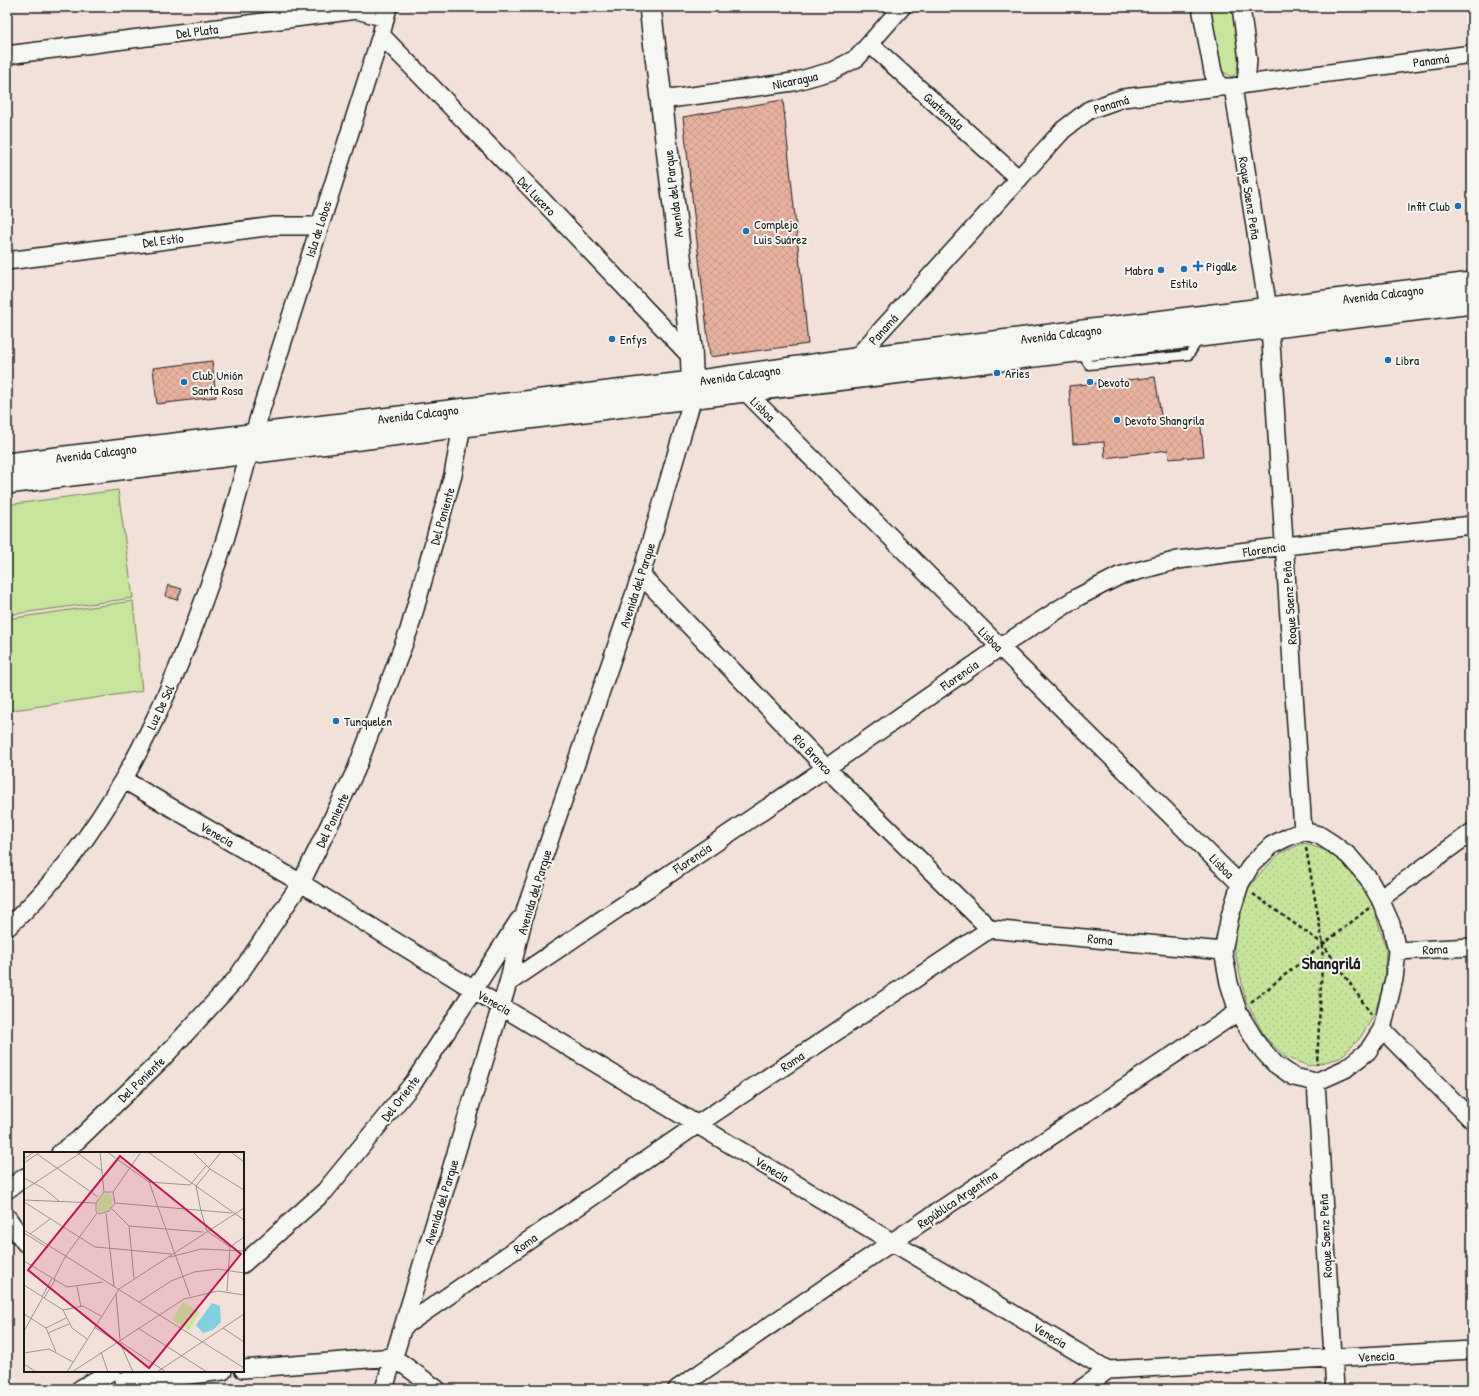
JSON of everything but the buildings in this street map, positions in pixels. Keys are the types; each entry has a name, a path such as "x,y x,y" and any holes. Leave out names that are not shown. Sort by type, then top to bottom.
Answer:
{"street":[{"name":"Avenida del Parque","path":"384,1389 508,983 526,908 641,575 692,390 692,358 650,7"},
{"name":"Nicaragua","path":"662,100 793,82 832,71 857,58 902,7"},
{"name":"Roque Saenz Peña","path":"1201,7 1213,72 1233,86"},
{"name":"Roque Saenz Peña","path":"1242,7 1248,60 1233,86 1269,318 1303,831"},
{"name":"Del Plata","path":"7,55 355,8 387,12"},
{"name":"Isla de Lobos","path":"251,443 318,226 381,35 387,12"},
{"name":"Del Lucero","path":"381,35 542,200 692,358"},
{"name":"Guatemala","path":"870,44 1019,179"},
{"name":"Panamá","path":"855,359 1063,130 1089,110 1123,98 1233,86 1472,54"},
{"name":"Del Estío","path":"7,260 274,226 318,226"},
{"name":"Avenida Calcagno","path":"7,464 251,443 692,390 855,359 1078,341 1202,336 1269,318 1472,283"},
{"name":"Avenida Calcagno","path":"692,390 745,391 1078,341 1269,318 1472,303"},
{"name":"Lisboa","path":"745,391 1000,647 1240,884"},
{"name":"Del Poniente","path":"61,1152 78,1140 162,1059 236,979 301,883 356,770 409,630 454,475 464,418"},
{"name":"Avenida Calcagno","path":"7,482 251,443"},
{"name":"Luz De Sol","path":"7,928 20,916 56,876 87,835 124,780 153,723 188,643 227,534 251,443"},
{"name":"Florencia","path":"508,983 826,768 1000,647 1078,597 1119,576 1178,560 1285,546 1472,525"},
{"name":"Río Branco","path":"641,575 826,768 990,928"},
{"name":"Venecia","path":"124,780 301,883 474,990 892,1242 1108,1370 1472,1350"},
{"path":"1303,831 1319,835 1349,856 1368,878 1380,899 1391,924 1398,951 1394,979 1382,1029 1368,1051 1345,1069 1316,1082 1294,1077 1275,1064 1258,1045 1238,1012 1228,983 1223,951 1230,916 1240,884 1251,865 1272,845 1288,836 1303,831"},
{"path":"1380,899 1472,832"},
{"name":"Del Oriente","path":"244,1263 325,1191 414,1082 526,908"},
{"name":"Roma","path":"403,1327 698,1124 990,928 1223,951"},
{"name":"Roma","path":"1398,951 1472,946"},
{"name":"República Argentina","path":"677,1389 892,1242 1238,1012"},
{"path":"1382,1029 1472,1120"},
{"name":"Roque Saenz Peña","path":"1316,1082 1335,1389"},
{"path":"7,1190 24,1178"},
{"path":"7,1218 24,1242"},
{"path":"244,1369 393,1357 436,1389"},
{"path":"1081,1389 1108,1370"},
{"path":"80,1389 118,1378 143,1381 215,1372"}],"path":[{"path":"1303,831 1323,944 1316,1082"},
{"path":"1240,884 1323,944 1382,1029"},
{"path":"1238,1012 1380,899"}],"green space":[{"path":"1208,7 1235,7 1242,67 1232,77 1220,70"},
{"path":"118,490 133,598 7,615 7,505"},
{"path":"133,601 142,691 7,711 7,619"},
{"path":"1303,843 1328,851 1353,872 1372,902 1386,949 1384,983 1374,1015 1360,1038 1340,1058 1309,1066 1285,1057 1265,1037 1246,1001 1233,943 1246,891 1263,870 1281,853"}],"place":[{"name":"Infit Club","path":"1458,206"},
{"name":"Complejo Luis Suárez","path":"746,231"},
{"name":"Pigalle","path":"1198,266"},
{"name":"Estilo","path":"1184,269"},
{"name":"Mabra","path":"1161,270"},
{"name":"Enfys","path":"612,339"},
{"name":"Libra","path":"1388,360"},
{"name":"Aries","path":"997,373"},
{"name":"Club Unión Santa Rosa","path":"184,382"},
{"name":"Devoto","path":"1090,382"},
{"name":"Devoto Shangrila","path":"1117,420"},
{"name":"Tunquelen","path":"336,721"}],"district":[{"name":"Shangrilá","path":"1331,963"}]}
